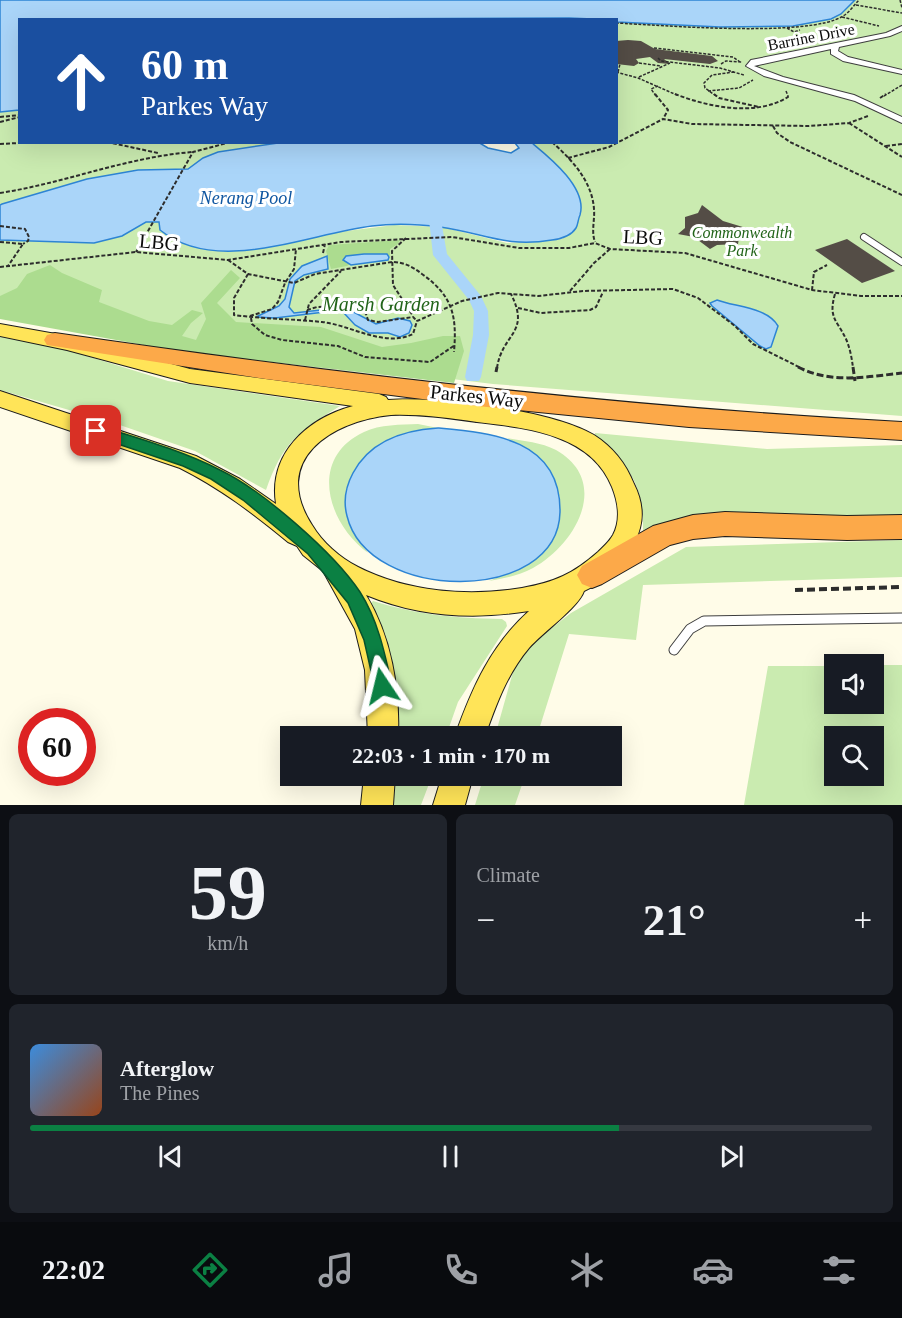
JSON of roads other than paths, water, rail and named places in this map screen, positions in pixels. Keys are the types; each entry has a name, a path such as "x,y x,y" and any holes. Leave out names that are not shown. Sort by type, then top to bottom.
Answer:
{"highway":[{"name":"Parkes Way","path":"55,340 282,373 519,401 749,422 902,430"},
{"path":"516,418 694,433 902,439"},
{"path":"591,576 663,536 693,527 725,524 847,528 902,527"}],"main road":[{"name":"Parkes Way","path":"0,330 55,340 199,378 425,408"},
{"path":"0,399 188,462 217,475 251,498 330,563 359,580 402,596 446,603 502,604 559,591 591,576"},
{"path":"383,726 382,686 373,640 354,598 292,518 286,494 288,472 302,446 318,431 352,414 390,407 425,408 516,418 549,425 584,440 606,457 623,481 630,508 628,527 616,551 591,576 523,632 503,658 488,685 474,726"},
{"path":"377,805 379,786"},
{"path":"449,805 455,786"}],"street":[{"name":"Barrine Drive","path":"901,31 751,64 751,68 770,77 817,87 868,103 902,120"},
{"path":"835,47 834,52 846,58 902,72"}],"lane":[{"path":"864,237 902,262"},
{"path":"674,650 690,629 704,621 902,618"}],"water":[{"path":"0,0 855,0 841,14 831,19 793,26 720,27 618,22 618,18 18,18 18,110 0,112"},
{"name":"Nerang Pool","path":"271,144 481,144 488,148 511,153 519,148 516,144 533,144 557,165 573,184 581,205 580,215 576,228 568,235 555,240 535,242 495,239 440,227 397,224 347,230 263,248 235,251 208,250 183,243 160,230 159,222 146,222 122,236 94,243 0,240 0,205 2,204 87,179 138,170 188,169 203,158 218,152"},
{"path":"387,254 389,257 388,260 351,265 343,260 346,256"},
{"path":"327,256 328,269 304,275 295,281 289,307 294,313 348,309 376,324 398,318 410,321 412,325 409,333 400,337 388,333 369,333 355,325 343,312 333,311 275,318 256,317 279,306 285,299 290,279 302,266"},
{"path":"717,300 759,311 773,320 778,326 771,347 766,349 760,346 712,306 710,303"},
{"path":"438,428 480,433 520,444 536,455 549,469 557,488 560,512 551,542 529,564 497,577 461,582 423,577 389,565 362,545 347,516 345,505 349,483 360,462 378,445 389,439 413,431"}],"waterway":[{"path":"435,220 440,255 476,299 481,311 481,335 473,377"}],"park label":[{"name":"Commonwealth Park","path":"742,241"},
{"name":"Marsh Garden","path":"381,304"}]}
